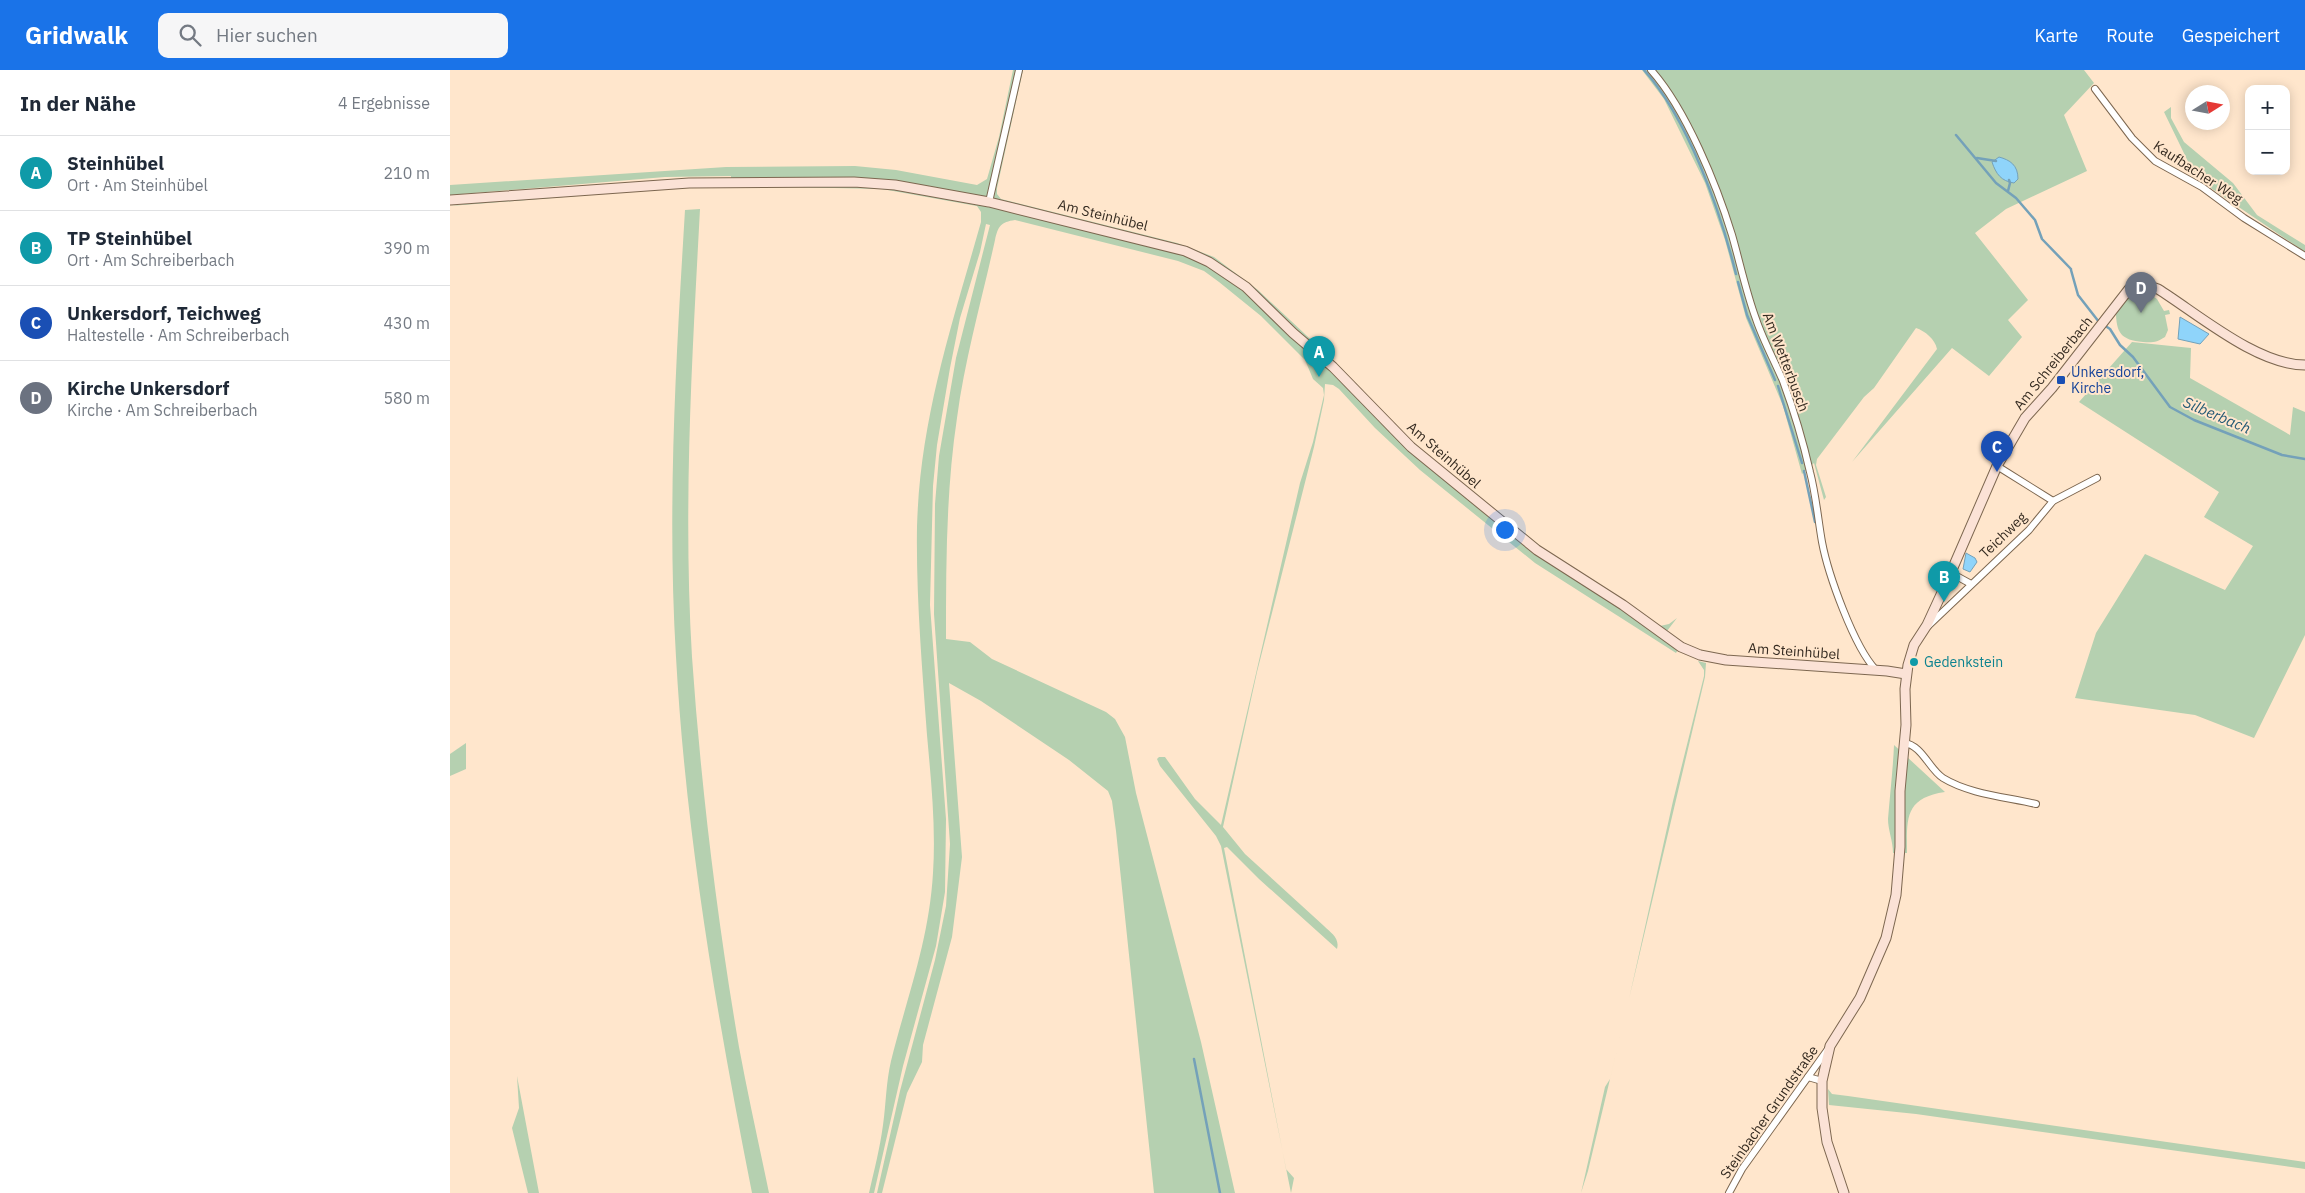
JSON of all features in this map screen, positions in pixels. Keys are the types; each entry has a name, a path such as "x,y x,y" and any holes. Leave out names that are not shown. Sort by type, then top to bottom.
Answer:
{"street":[{"path":"989,202 1019,70"},
{"name":"Am Wetterbusch","path":"1652,70 1674,102 1687,126 1723,208 1756,321 1782,381 1803,442 1816,497 1828,566 1854,635 1863,653 1876,670"},
{"name":"Kaufbacher Weg","path":"2095,89 2142,150 2156,161 2202,187 2244,218 2305,256"},
{"name":"Am Steinhübel","path":"450,200 689,183 776,182 895,185 989,202 1185,251 1228,274 1333,367 1411,447 1537,550 1623,605 1681,646 1700,655 1726,660 1876,670 1906,674"},
{"name":"Am Schreiberbach","path":"1844,1193 1827,1142 1822,1108 1822,1081 1830,1046 1860,998 1886,938 1896,895 1900,847 1906,674 1914,645 1927,625 1997,466 2026,418 2125,292 2139,286 2149,286 2158,289 2232,338 2286,364 2305,365"},
{"path":"1997,466 2053,501"},
{"name":"Teichweg","path":"1927,625 1930,626 1971,584 2029,530 2053,501 2097,478"},
{"path":"1951,573 1971,584"},
{"path":"1904,744 1913,746 1943,778 1964,787 2036,804"},
{"name":"Steinbacher Grundstraße","path":"1729,1193 1742,1169 1830,1046"},
{"path":"1808,1077 1822,1081"}],"green space":[{"path":"1013,70 1023,70 997,188 997,194 1001,199 1177,243 1214,257 1258,290 1338,365 1406,437 1544,549 1660,626 1669,624 1677,618 1667,631 1682,643 1676,653 1535,563 1420,470 1375,428 1339,389 1333,385 1325,384 1324,400 1314,447 1257,672 1223,827 1245,854 1334,936 1338,945 1337,949 1259,879 1227,847 1224,848 1282,1151 1221,846 1216,836 1160,766 1157,759 1165,757 1195,799 1221,825 1300,483 1313,442 1324,395 1323,388 1313,379 1305,360 1261,316 1204,271 1178,261 1015,220 1006,222 999,228 964,373 953,445 947,556 946,639 970,642 992,659 1106,712 1115,719 1125,737 1136,793 1201,1042 1235,1193 1154,1193 1116,831 1112,801 1108,791 1069,760 981,701 949,683 962,857 952,937 923,1045 922,1062 907,1093 882,1193 877,1193 900,1091 935,960 946,906 950,844 934,614 935,504 939,456 956,358 990,225 986,224 980,252 960,318 937,445 933,486 930,605 946,819 945,892 936,946 903,1066 874,1193 869,1193 882,1134 889,1069 922,945 931,898 934,856 933,821 918,605 917,527 919,487 924,448 939,372 981,222 981,212 977,206 882,189 738,186 676,188 450,206 487,201 731,184 731,176 665,177 450,195 450,185 726,167 855,166 896,170 977,185 987,179 999,137"},
{"path":"1642,70 2084,70 2094,83 2064,115 2087,171 2006,209 1975,233 2028,300 2008,320 2022,337 1989,376 1952,348 1852,462 1937,349 1929,336 1916,328 1874,388 1864,397 1817,459 1816,465 1826,497 1824,500 1814,463 1802,474 1783,406 1746,318 1725,240 1705,183 1664,99"},
{"path":"2171,107 2171,118 2184,142 2233,183 2257,215 2305,245 2305,252 2196,178 2164,112"},
{"path":"700,209 688,489 689,601 692,657 705,804 724,950 739,1047 769,1193 752,1193 715,993 687,792 676,657 672,545 676,377 685,210"},
{"path":"2145,291 2157,299 2164,311 2169,310 2170,314 2165,315 2168,330 2165,337 2152,342 2136,341 2125,337 2121,334 2117,325 2116,311 2119,307 2132,296"},
{"path":"2132,342 2191,348 2190,378 2290,435 2293,407 2305,412 2305,635 2254,738 2195,715 2075,698 2096,633 2145,554 2225,590 2253,546 2204,517 2219,492 2079,402"},
{"path":"1698,661 1706,663 1705,677 1629,999 1673,801 1704,676 1704,670"},
{"path":"466,743 466,769 450,776 450,754"},
{"path":"1894,745 1945,792 1922,799 1915,805 1908,820 1907,853 1893,853 1888,823"},
{"path":"1627,1008 1588,1171 1581,1193 1605,1087 1610,1079"},
{"path":"517,1076 539,1193 528,1193 512,1128 519,1108"},
{"path":"1828,1089 1832,1094 2305,1162 2305,1169 1916,1114 1829,1105"},
{"path":"1286,1169 1294,1178 1291,1193"}],"water":[{"path":"1999,157 2010,162 2017,170 2018,179 2014,183 2002,179 1995,170 1992,162"},
{"path":"2180,317 2209,334 2200,344 2178,339"},
{"path":"1966,553 1975,558 1977,562 1970,572 1963,569"}],"waterway":[{"path":"1644,70 1660,90 1688,139 1721,222 1736,274"},
{"name":"Silberbach","path":"1956,135 1996,183 2016,198 2035,220 2042,239 2071,269"},
{"path":"1977,158 1996,161"},
{"path":"2008,191 2009,180"},
{"name":"Silberbach","path":"2071,270 2078,295 2099,322"},
{"path":"1738,282 1747,315 1775,380"},
{"name":"Silberbach","path":"2104,325 2110,329 2120,345 2133,357 2170,407 2194,420 2282,455 2305,459"},
{"path":"1778,386 1802,463"},
{"path":"1804,471 1815,522"},
{"path":"1194,1059 1220,1193"}],"place":[{"name":"Kirche Unkersdorf","path":"2141,313"},
{"name":"Steinhübel","path":"1319,377"},
{"name":"Unkersdorf, Kirche","path":"2061,380"},
{"name":"Unkersdorf, Teichweg","path":"1997,472"},
{"name":"TP Steinhübel","path":"1944,602"},
{"name":"Gedenkstein","path":"1914,662"}]}
